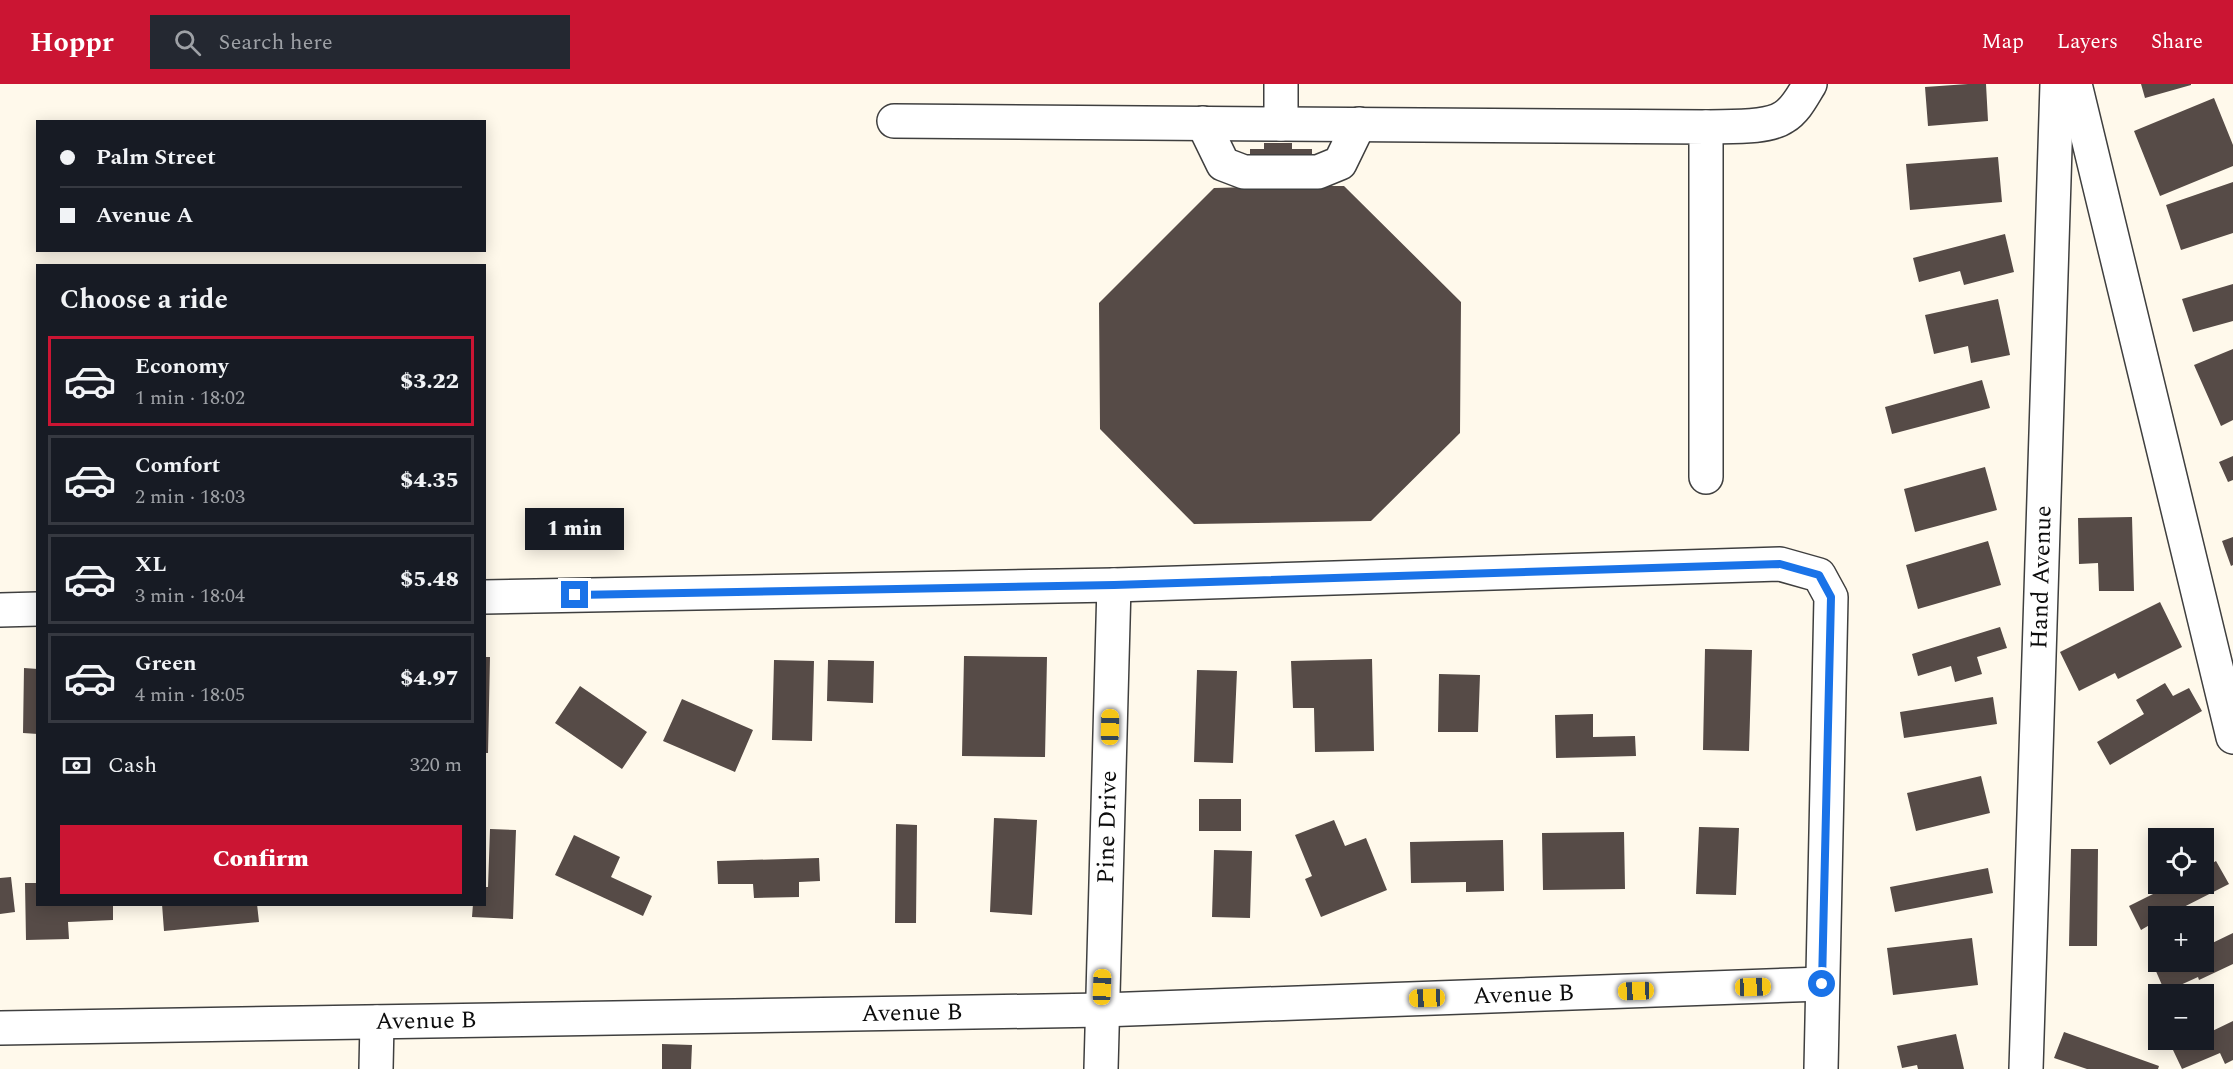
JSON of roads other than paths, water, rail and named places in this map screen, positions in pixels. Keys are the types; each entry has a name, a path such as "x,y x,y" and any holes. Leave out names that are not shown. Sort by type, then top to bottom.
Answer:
{"street":[{"path":"1281,84 1281,124"},
{"path":"894,121 1706,127 1765,124 1784,117 1800,101 1810,84"},
{"name":"Hand Avenue","path":"2026,1069 2057,84"},
{"path":"2074,84 2233,737"},
{"path":"1203,123 1223,164 1244,172 1318,172 1340,163 1359,124"},
{"path":"1706,127 1706,477"},
{"path":"486,597 1114,585 1780,564 1819,575 1831,597 1821,1069"},
{"name":"Pine Drive","path":"1101,1069 1114,585"},
{"path":"0,610 36,609"},
{"name":"Avenue B","path":"0,1028 1102,1010 1822,984"},
{"path":"376,1069 377,1022"}]}
